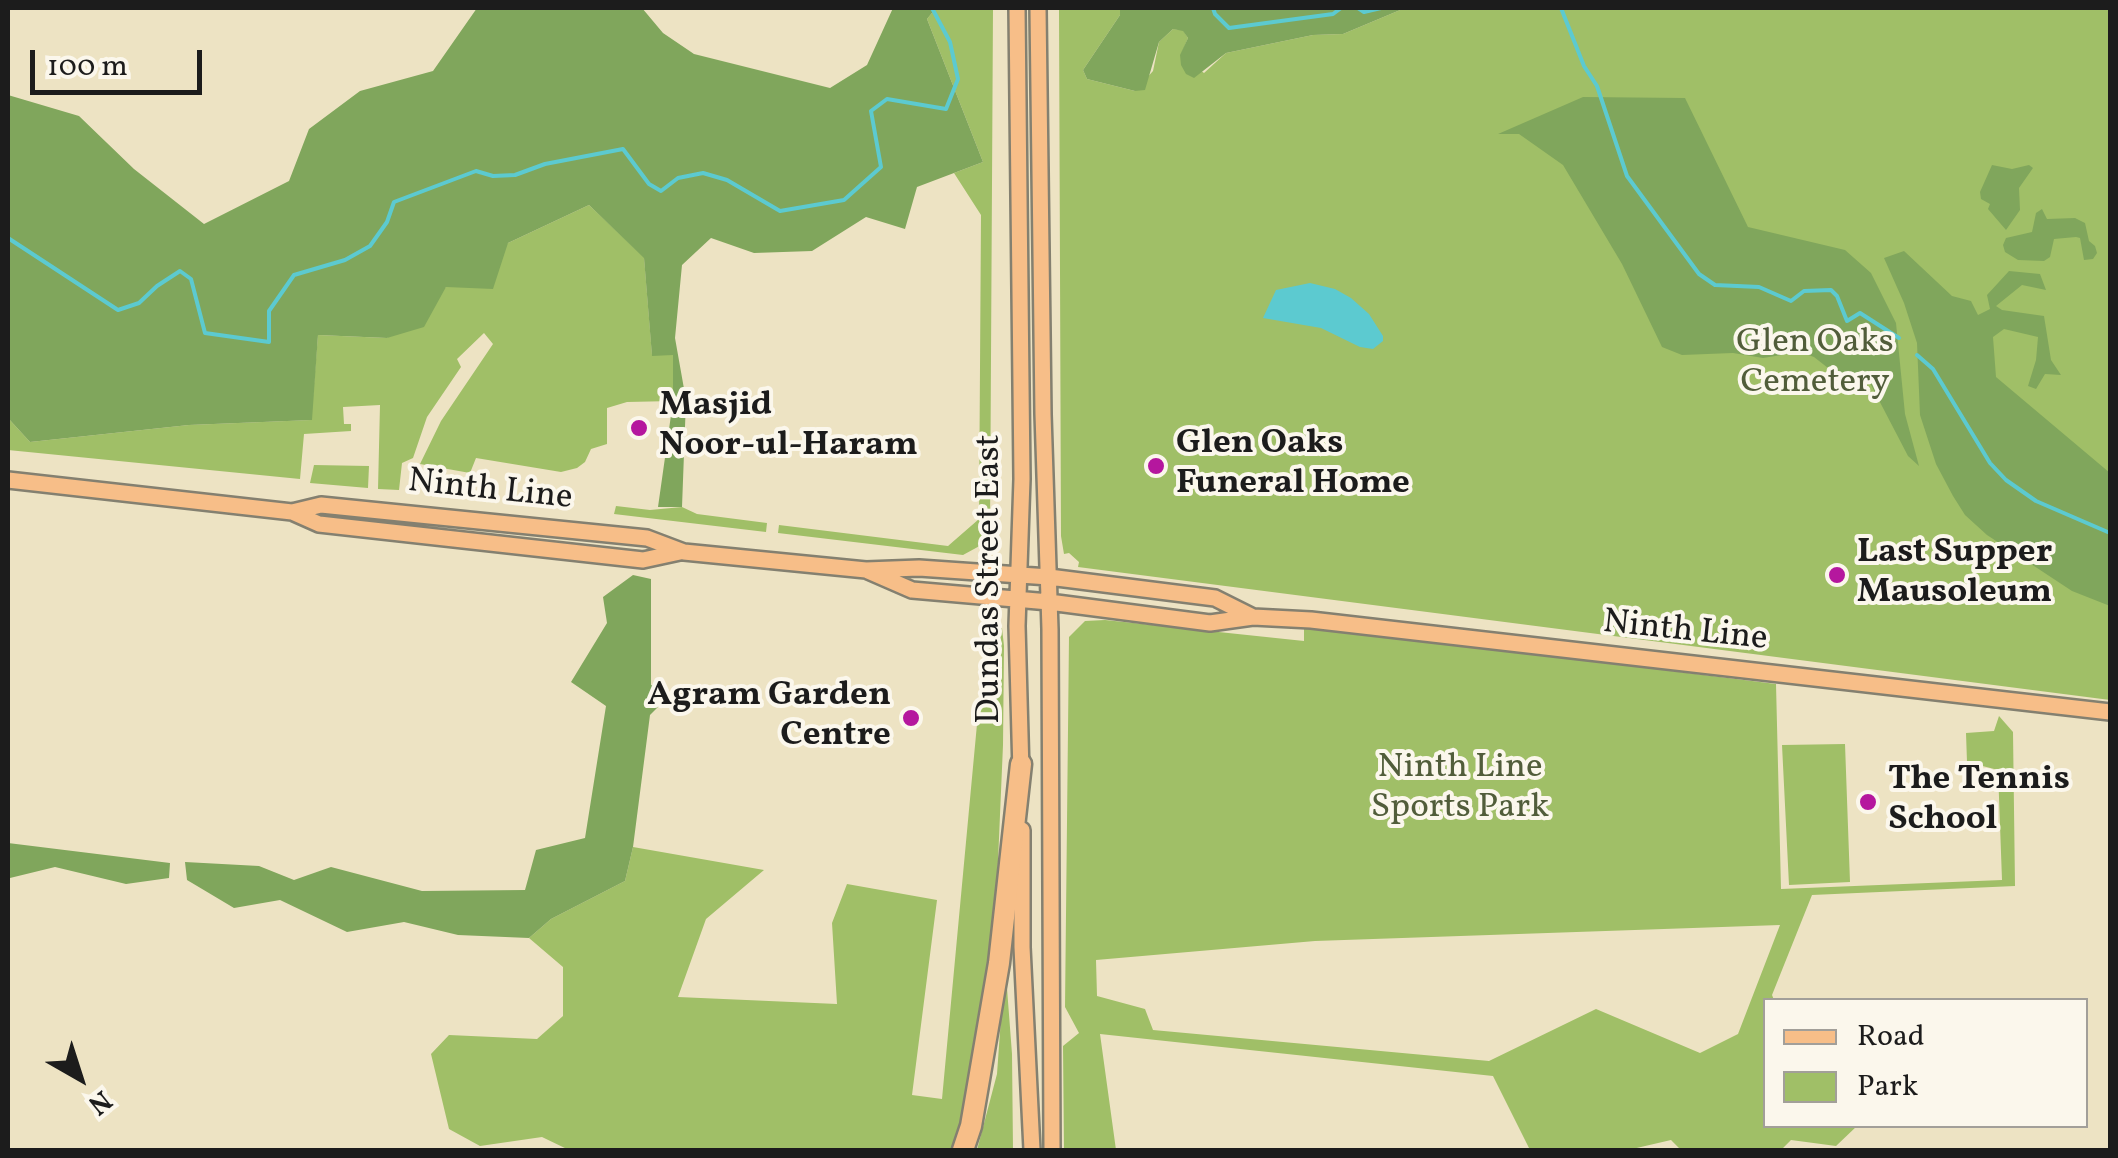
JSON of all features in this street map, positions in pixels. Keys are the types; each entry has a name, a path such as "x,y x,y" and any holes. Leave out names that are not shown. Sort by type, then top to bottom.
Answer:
{"highway":[{"path":"963,1150 971,1126 999,964 1021,764"}],"main road":[{"name":"Dundas Street East","path":"1017,8 1022,456 1017,574 1022,947 1032,1150"},
{"name":"Dundas Street East","path":"1038,8 1042,414 1050,577 1052,1150"},
{"name":"Ninth Line","path":"8,480 292,512 319,524 643,560 680,552 866,570 919,568 1050,577 1215,598 1253,617"},
{"name":"Ninth Line","path":"866,570 912,590 1049,602 1210,623 1253,617 1311,620 2110,712"}],"green space":[{"path":"477,8 642,8 663,33 694,54 830,88 867,65 893,8 936,8 927,19 983,162 917,187 905,229 866,217 812,251 754,253 711,238 682,265 675,338 686,400 682,507 658,507 673,401 673,355 652,356 644,258 589,205 508,243 493,289 446,287 424,327 387,338 318,335 312,420 189,425 30,442 8,418 8,95 79,116 134,169 204,224 289,181 309,129 360,91 433,71"},
{"path":"936,8 993,8 990,532 985,543 963,555 778,533 779,525 948,546 979,519 981,215 954,173 983,162 927,19"},
{"name":"Glen Oaks Cemetery","path":"1059,8 1120,8 1120,15 1083,70 1087,79 1135,91 1153,71 1159,42 1173,29 1183,30 1188,38 1181,55 1204,73 1226,53 1313,35 1343,34 1405,8 2110,8 2110,700 1078,567 1079,562 1069,553 1064,554 1061,536"},
{"path":"1120,8 1405,8 1343,34 1313,35 1226,53 1194,78 1181,65 1180,55 1188,38 1183,31 1173,29 1159,42 1145,90 1135,91 1087,79 1083,70 1120,15"},
{"path":"1583,97 1685,98 1748,227 1845,250 1871,273 1896,323 1905,414 1919,466 1908,456 1870,383 1859,374 1837,375 1814,357 1800,352 1763,358 1733,353 1682,355 1662,347 1622,264 1563,165 1519,134 1498,134"},
{"path":"1992,165 2033,168 2019,188 2020,210 2006,230 1988,209 1990,204 1981,199 1980,192"},
{"path":"589,205 644,257 652,355 673,355 673,401 627,402 607,408 607,444 591,449 577,468 561,472 476,458 470,473 420,464 441,421 493,344 484,333 457,359 461,367 427,417 413,458 402,463 399,490 378,489 380,405 343,407 344,424 351,424 351,431 304,434 300,479 8,450 8,418 30,442 189,425 311,420 318,335 387,338 446,287 508,243"},
{"path":"2042,209 2047,219 2075,218 2085,223 2097,253 2093,259 2084,260 2080,238 2076,237 2054,239 2050,257 2044,261 2018,260 2005,252 2006,238 2032,232 2036,213"},
{"path":"1904,251 1952,296 1971,301 1978,315 1990,309 1987,295 2009,271 2040,274 2046,290 2022,285 1996,306 2044,316 2051,360 2061,375 2045,374 2036,389 2028,386 2038,337 2004,329 1993,337 1996,377 2110,473 2110,606 2072,591 1987,535 1965,515 1953,496 1936,464 1920,415 1917,343 1884,258"},
{"path":"314,465 369,466 368,488 310,483"},
{"path":"616,506 650,510 682,507 697,514 767,523 766,532 614,514"},
{"path":"633,575 651,579 651,685 671,694 650,715 625,881 551,919 529,938 458,935 404,922 347,932 280,900 234,908 187,880 185,862 259,866 294,880 331,867 422,891 525,890 536,850 585,838 606,706 571,682 607,623 603,597"},
{"path":"987,617 1002,628 1004,646 992,1001 961,1150 569,1150 542,1137 480,1146 449,1129 431,1054 449,1035 537,1039 563,1016 563,967 529,938 551,919 625,881 633,847 764,870 706,919 678,997 837,1004 832,923 847,884 937,900 912,1095 942,1099"},
{"name":"Ninth Line Sports Park","path":"1105,620 1304,641 1304,625 1776,684 1781,889 2002,880 1998,770 1967,762 1966,733 1994,731 1999,716 2013,732 2015,886 1812,895 1773,998 1763,998 1763,1128 1855,1128 1836,1146 1791,1140 1781,1150 1681,1150 1671,1140 1628,1150 1530,1150 1493,1076 1100,1034 1116,1150 1064,1150 1063,1046 1079,1033 1065,1007 1069,637 1085,621","holes":["1780,925 1738,1034 1700,1053 1596,1009 1489,1061 1153,1030 1145,1009 1097,996 1096,960 1315,941"]},
{"path":"1845,744 1850,882 1789,885 1782,745"},
{"path":"8,843 170,863 169,878 126,884 55,867 10,878"},
{"path":"1005,962 1012,1054 1013,1150 977,1150 997,1074"}],"water":[{"path":"1310,283 1351,298 1369,314 1383,341 1373,349 1360,347 1321,328 1263,318 1276,290"}],"waterway":[{"path":"8,238 118,310 139,303 180,271 191,279 205,333 269,342 269,311 294,275 345,260 370,246 387,222 394,202 476,171 493,176 515,175 545,164 623,149 649,184 661,191 678,178 703,173 727,180 780,211 844,200 881,167 871,111 887,99 946,109 958,79 950,42 932,8"},
{"path":"1213,8 1229,28 1333,14 1341,8"},
{"path":"1358,8 1364,12 1381,8"},
{"path":"1561,8 1584,66 1597,86 1627,176 1699,274 1715,285 1759,287 1791,301 1804,291 1831,290 1847,321 1860,313 1899,338"},
{"path":"1917,355 1933,369 1990,463 2006,480 2036,501 2110,533"}],"place":[{"name":"Masjid Noor-ul-Haram","path":"639,428"},
{"name":"Glen Oaks Funeral Home","path":"1156,466"},
{"name":"Last Supper Mausoleum","path":"1837,575"},
{"name":"Agram Garden Centre","path":"911,718"},
{"name":"The Tennis School","path":"1868,802"}]}
